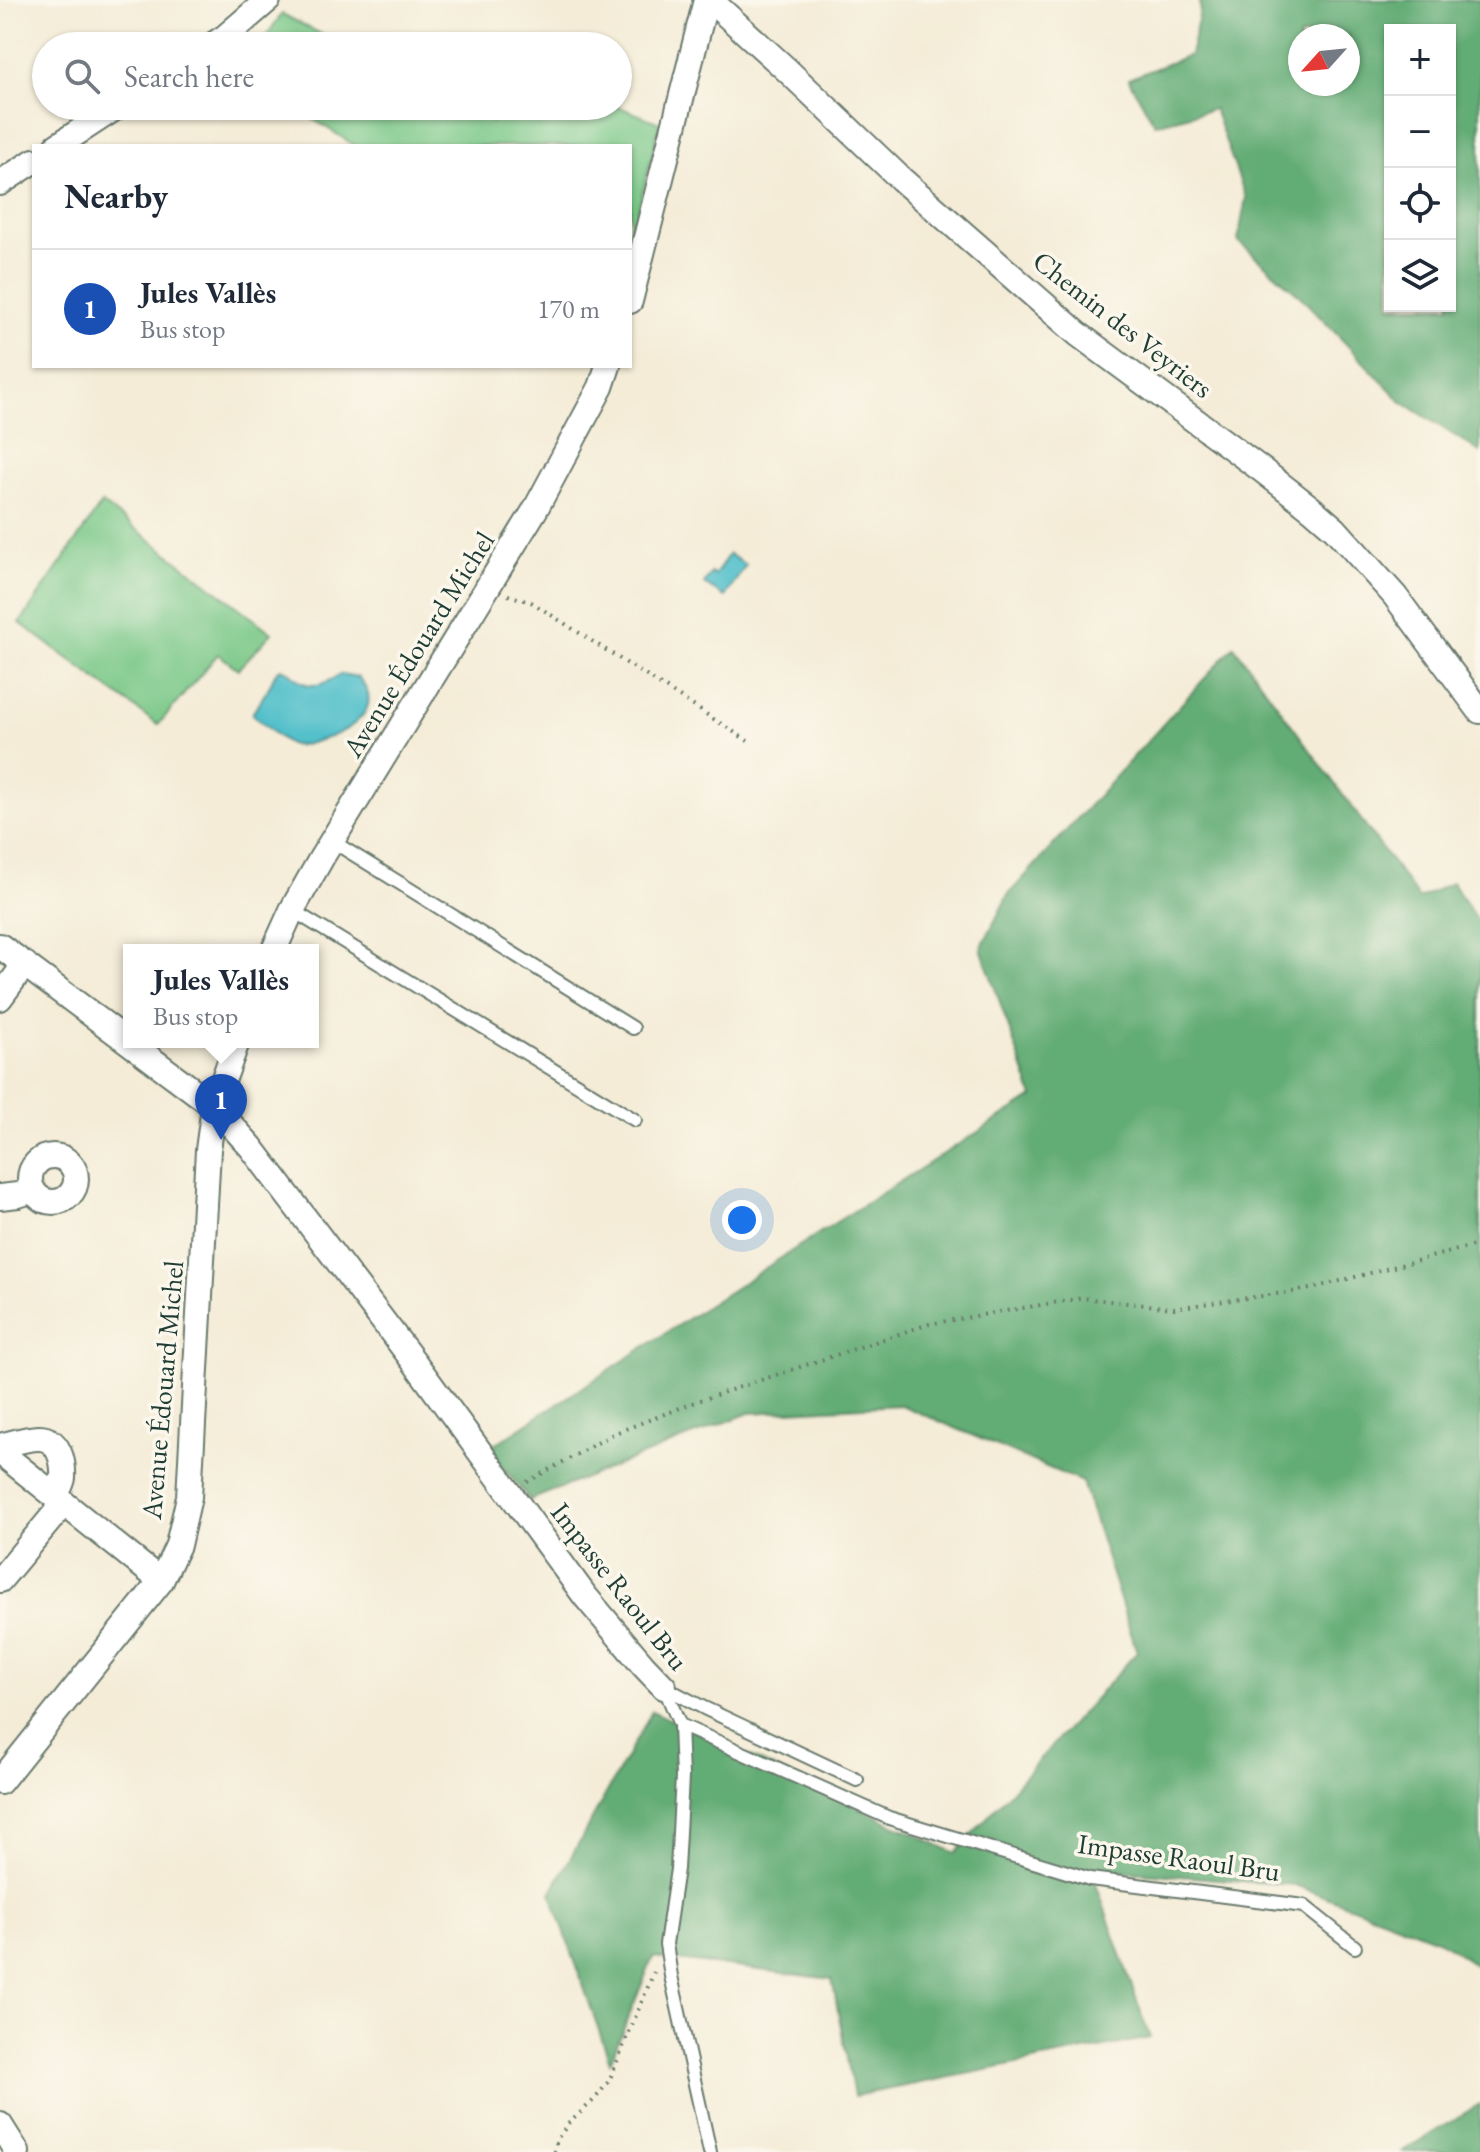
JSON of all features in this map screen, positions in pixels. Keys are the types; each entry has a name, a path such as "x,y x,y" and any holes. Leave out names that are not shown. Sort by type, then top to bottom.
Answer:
{"street":[{"path":"231,32 268,0"},
{"path":"632,293 708,0"},
{"name":"Chemin des Veyriers","path":"708,0 901,179 1078,334 1227,443 1323,519 1395,596 1480,711"},
{"path":"60,144 97,120"},
{"path":"0,183 32,162"},
{"name":"Avenue Édouard Michel","path":"277,944 292,910 332,841 535,510 601,387 607,368"},
{"name":"Impasse Raoul Bru","path":"0,946 123,1038"},
{"path":"0,998 25,964"},
{"name":"Impasse Raoul Bru","path":"137,1048 214,1106 251,1147 415,1363 585,1596 664,1687"},
{"name":"Avenue Édouard Michel","path":"0,1782 161,1581 178,1545 189,1497 208,1150 214,1106 235,1048"},
{"path":"0,1197 33,1190"},
{"path":"0,1449 40,1438 48,1440 58,1448 62,1457 63,1481 60,1500 0,1580"},
{"path":"0,1449 161,1581"},
{"path":"0,2125 17,2152"}],"lane":[{"path":"332,841 633,1028"},
{"path":"292,910 635,1120"},
{"path":"664,1687 857,1780"},
{"name":"Impasse Raoul Bru","path":"664,1687 680,1725 889,1818 1090,1879 1304,1906 1355,1947"},
{"path":"680,1725 682,1777 677,1869 666,1944 710,2152"}],"path":[{"path":"489,585 531,602 748,741"},
{"path":"509,1492 615,1433 701,1400 929,1324 1082,1298 1174,1308 1306,1290 1480,1244"},
{"path":"554,2152 557,2139 569,2123 609,2081 666,1944"}],"green space":[{"path":"1200,0 1480,0 1480,452 1401,401 1297,293 1238,241 1246,198 1214,109 1155,124 1128,79 1190,55"},
{"path":"282,14 317,32 269,32"},
{"path":"632,112 660,123 632,234 632,144 353,144 314,120 632,120"},
{"path":"102,503 272,633 238,669 218,654 158,725 20,623"},
{"path":"1234,646 1419,899 1452,882 1480,925 1480,1968 1437,1939 1295,1885 1091,1869 1150,2038 854,2096 832,1979 653,1957 610,2062 551,1893 652,1711 955,1853 1137,1652 1082,1482 901,1405 749,1413 530,1500 488,1449 1033,1097 981,948 1008,895"},
{"path":"1480,2104 1480,2152 1401,2152"}],"water":[{"path":"729,554 746,565 725,597 704,584 711,573 715,575"},
{"path":"281,668 308,685 323,683 341,674 358,677 366,689 366,710 351,726 329,737 302,745 287,743 252,714"}],"place":[{"name":"Jules Vallès","path":"221,1140"}]}
